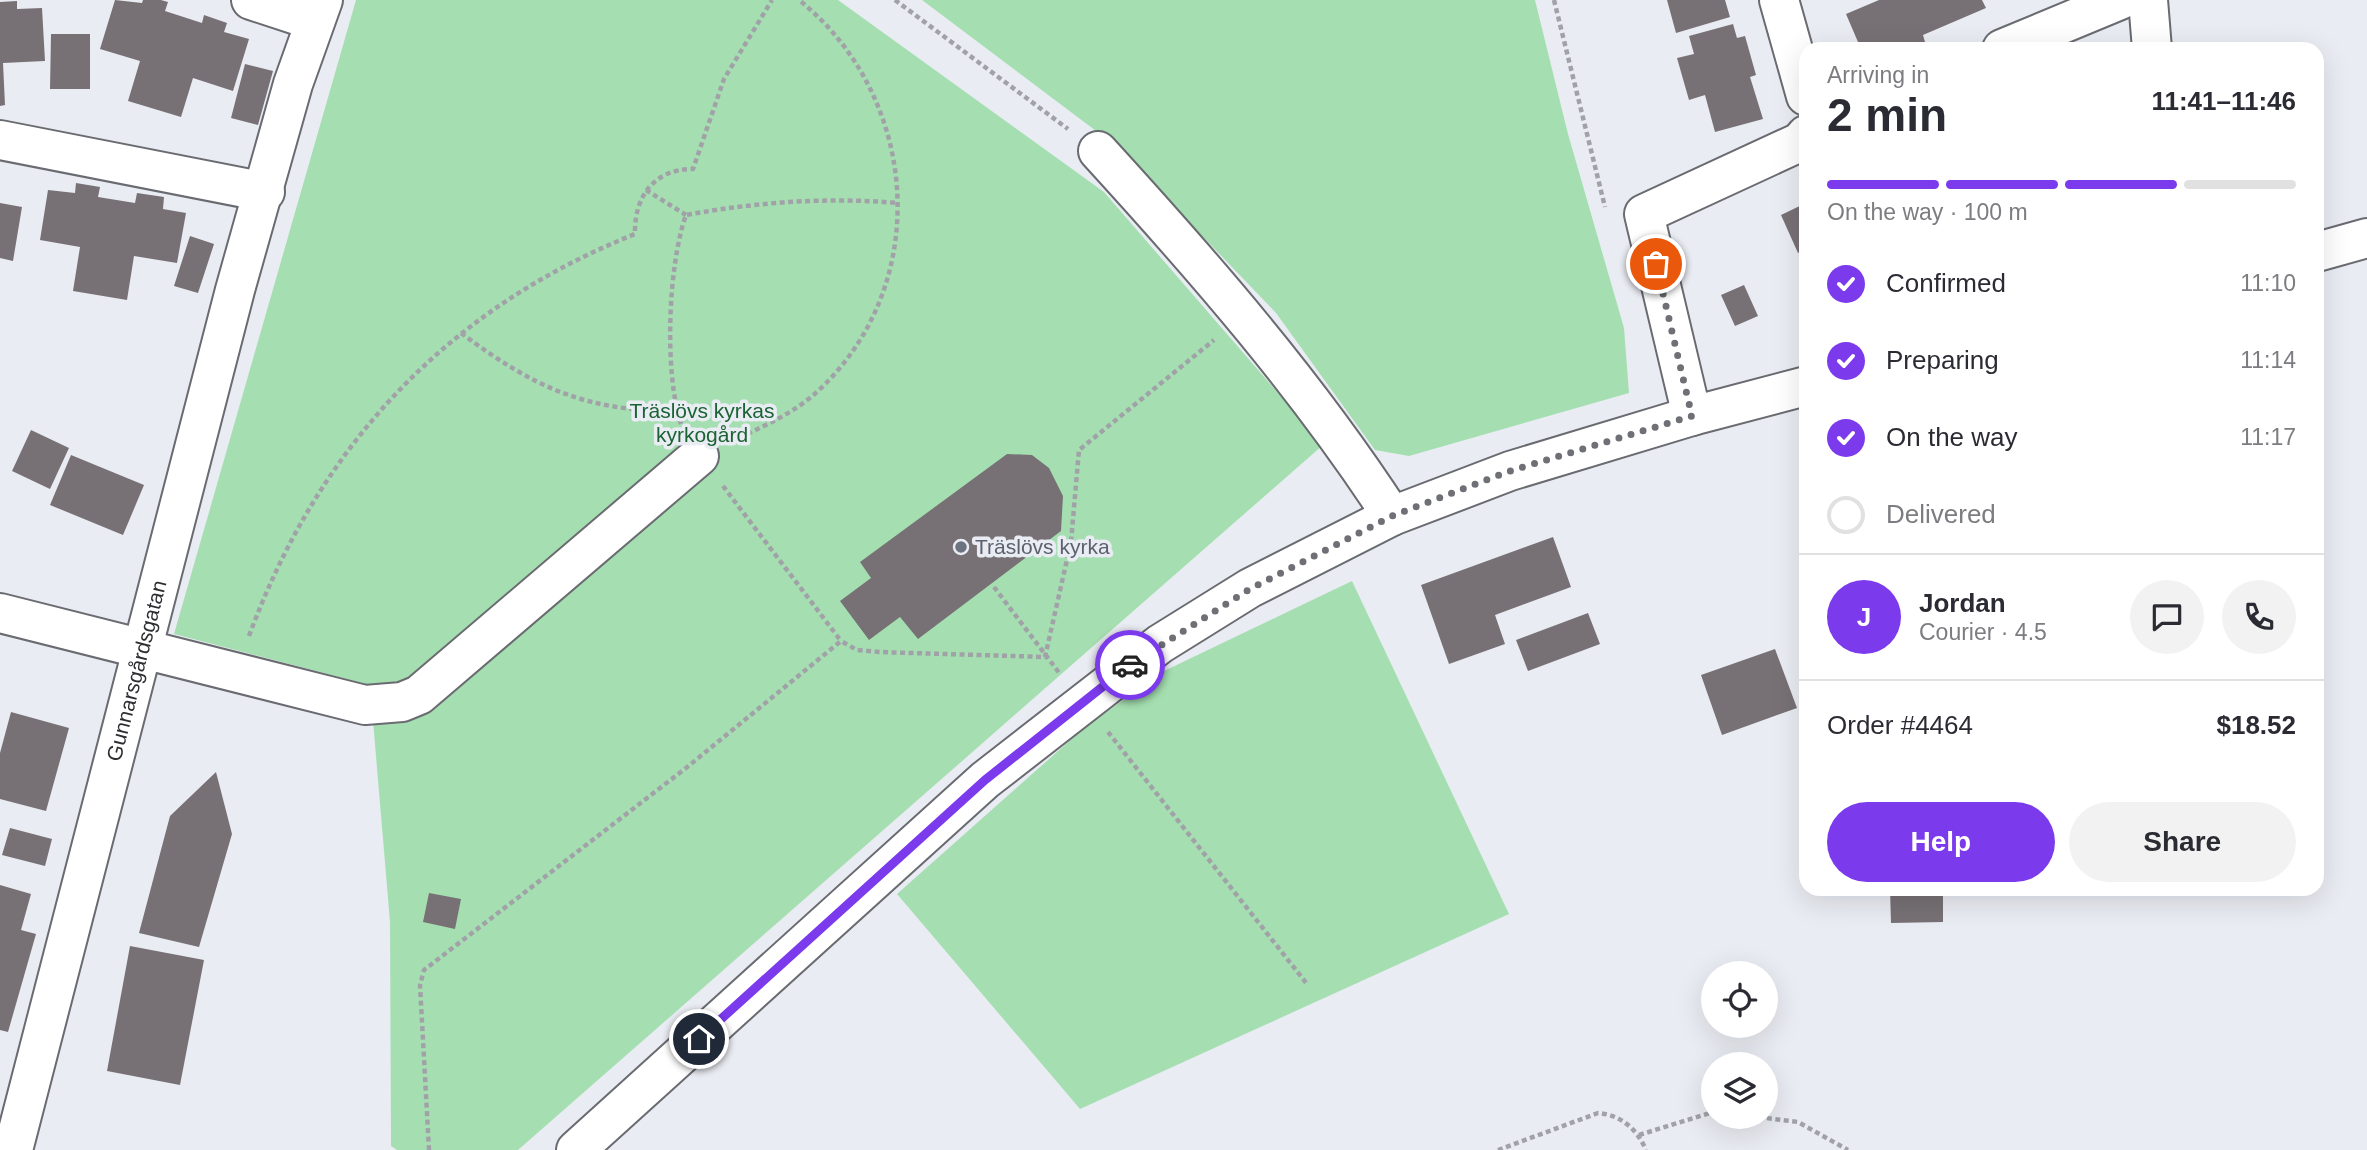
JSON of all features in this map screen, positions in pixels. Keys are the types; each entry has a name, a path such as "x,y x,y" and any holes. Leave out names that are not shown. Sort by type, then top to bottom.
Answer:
{"street":[{"name":"Gunnarsgårdsgatan","path":"13,1150 12,1110 141,648 235,290 293,84 319,10 251,0"},
{"path":"1779,0 1799,71"},
{"path":"2019,42 2120,0"},
{"path":"2148,0 2151,42"},
{"path":"0,140 265,191"},
{"path":"1692,416 1644,214 1799,142"},
{"path":"1098,151 1244,316 1350,451 1392,516"},
{"path":"2324,250 2367,239"},
{"path":"576,1150 985,780 1082,701 1160,644 1250,589 1392,516 1510,471 1692,416 1799,388"},
{"path":"0,613 365,705 402,702 419,695 699,456"}],"path":[{"path":"237,673 254,620 313,502 382,410 415,372 460,333 534,282 587,253 635,234 635,215 646,190 668,173 693,169 724,79 772,0"},
{"path":"699,456 797,408 820,390 845,361 869,325 883,293 892,254 898,203 895,153 882,109 866,75 848,48 821,17 799,0"},
{"path":"895,0 1098,151"},
{"path":"646,190 686,215 783,200 847,199 898,203"},
{"path":"686,215 678,237 672,274 671,317 677,412 685,435 841,641 857,650 878,652 1045,657"},
{"path":"1045,657 1071,542 1079,450 1244,316"},
{"path":"460,333 508,368 569,397 620,408 677,412"},
{"path":"994,587 1045,657 1307,984"},
{"path":"429,1150 420,985 424,970 686,768 841,641"},
{"path":"1498,1150 1598,1113 1611,1114 1639,1135 1646,1150"},
{"path":"1639,1135 1701,1116"},
{"path":"1778,1120 1798,1122 1848,1150"}],"green space":[{"name":"Träslövs kyrkas kyrkogård","path":"356,0 838,0 1104,192 1323,445 518,1150 397,1150 391,1146 390,922 370,685 174,634"},
{"path":"922,0 1535,0 1568,134 1624,328 1629,393 1409,456 1375,450 1276,313 1116,146"},
{"path":"1352,581 1509,914 1080,1109 897,894 1084,728 1164,671"}],"building":[{"path":"115,0 168,2 165,11 202,23 204,15 227,23 224,32 249,39 233,91 193,78 181,117 128,101 140,61 100,49"},
{"path":"1667,0 1725,0 1730,17 1676,33"},
{"path":"1879,0 1982,0 1986,8 1923,35 1925,42 1858,42 1846,14"},
{"path":"17,1 17,9 42,8 45,61 3,63 5,105 0,106 0,2"},
{"path":"1733,24 1737,38 1745,36 1756,75 1750,77 1763,119 1715,132 1705,95 1689,100 1677,58 1694,54 1689,36"},
{"path":"51,34 90,34 90,89 50,89"},
{"path":"245,64 273,71 258,125 231,118"},
{"path":"76,183 100,187 98,197 135,203 137,193 164,197 163,209 186,213 177,263 134,256 127,300 73,291 80,247 40,240 48,190 75,193"},
{"path":"0,203 22,207 13,261 0,258"},
{"path":"1799,206 1798,253 1781,215"},
{"path":"190,236 214,244 198,293 174,286"},
{"path":"1744,285 1758,316 1735,326 1721,295"},
{"path":"31,430 69,448 50,489 12,471"},
{"name":"Träslövs kyrka","path":"1007,454 1032,455 1049,468 1063,496 1061,531 918,639 900,617 869,640 840,601 871,578 860,562"},
{"path":"71,455 144,485 123,535 50,505"},
{"path":"1553,537 1571,587 1495,615 1505,644 1449,664 1421,585"},
{"path":"1588,613 1600,644 1528,671 1516,640"},
{"path":"1775,649 1797,708 1722,735 1701,675"},
{"path":"11,712 69,728 46,811 0,799 0,753"},
{"path":"216,772 232,834 199,947 139,933 170,816"},
{"path":"10,828 52,839 45,866 2,855"},
{"path":"0,885 31,894 21,930 36,934 8,1032 0,1030"},
{"path":"429,893 461,899 455,929 423,922"},
{"path":"1890,896 1943,896 1943,922 1891,923"},
{"path":"130,946 204,960 180,1085 107,1071"}],"way so far":[{"path":"1130,665 1250,589 1392,516 1510,471 1692,416 1656,264"}],"place":[{"name":"Träslövs kyrka","path":"961,547"}],"route":[{"path":"699,1039 985,780 1130,665"}]}
